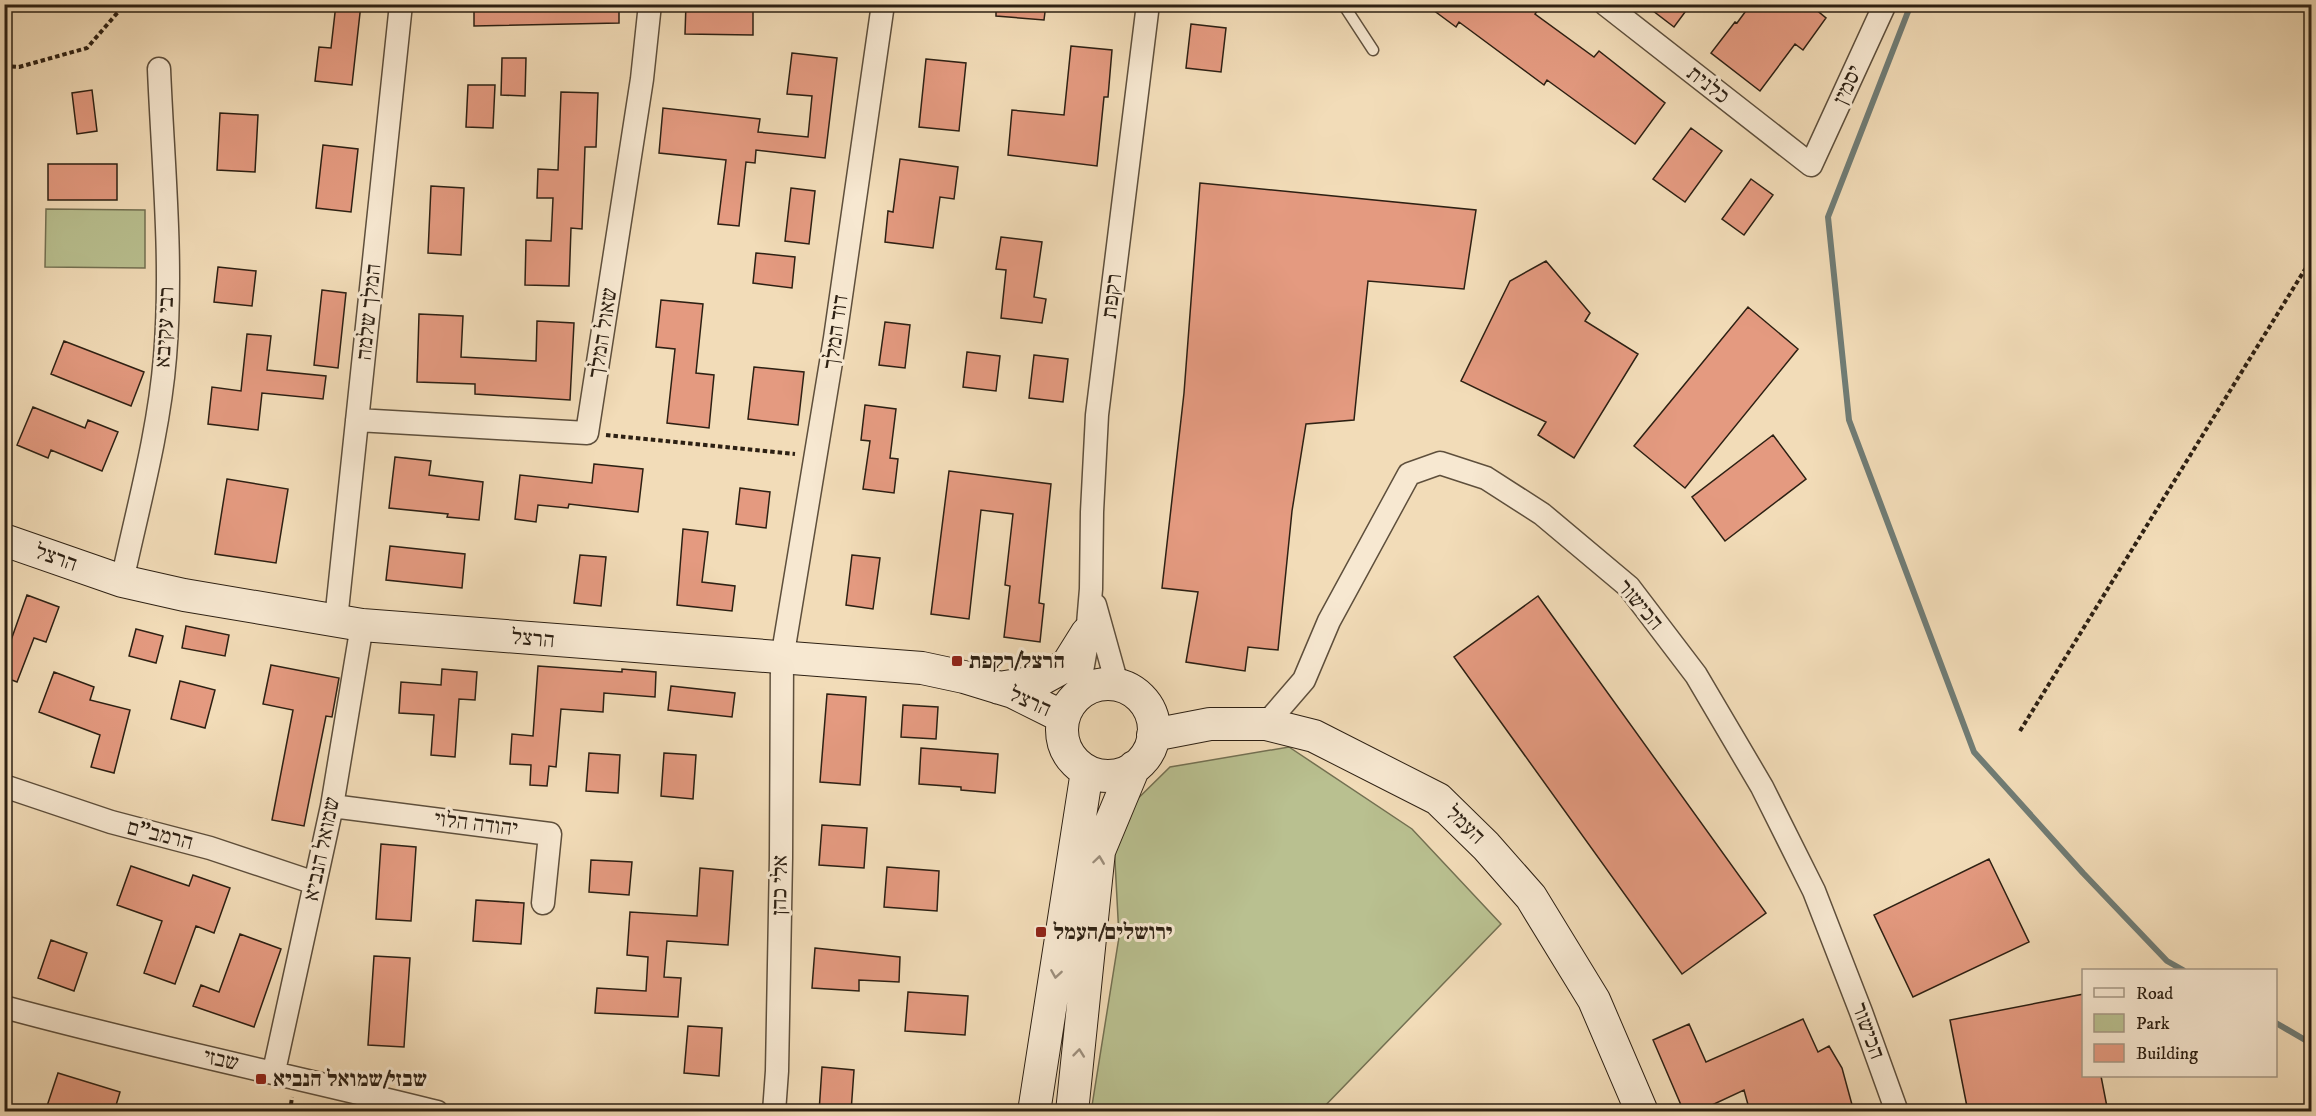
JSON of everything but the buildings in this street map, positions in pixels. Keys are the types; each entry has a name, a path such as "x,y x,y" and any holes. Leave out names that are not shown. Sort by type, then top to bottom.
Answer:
{"street":[{"name":"המלך שלמה","path":"349,623 357,420 401,4"},
{"name":"שאול המלך","path":"587,433 642,79 650,4"},
{"name":"דוד המלך","path":"782,658 817,456 883,4"},
{"name":"רקפת","path":"1071,706 1087,633 1091,589 1097,415 1148,4"},
{"name":"כלנית","path":"1605,4 1811,165"},
{"name":"יסמין","path":"1811,165 1885,4"},
{"name":"רבי עקיבא","path":"122,581 158,413 165,357 168,278 159,69"},
{"path":"357,420 587,433"},
{"name":"הכישור","path":"1266,724 1304,680 1329,621 1409,474 1440,463 1486,478 1542,514 1629,587 1696,675 1762,787 1814,891 1897,1112"},
{"name":"הרצל","path":"4,540 122,581 349,623 922,668 1071,706"},
{"name":"רקפת","path":"1091,589 1117,684"},
{"name":"שמואל הנביא","path":"274,1071 332,806 349,623"},
{"path":"999,688 1036,682 1067,664 1087,633"},
{"name":"אלי כהן","path":"774,1112 777,1071 781,870 782,658"},
{"path":"1117,684 1141,697 1149,708 1153,722 1153,735 1144,758 1134,767 1124,773 1111,776 1099,775 1087,771 1074,761 1065,748 1062,733 1071,706 1090,687 1117,684"},
{"name":"העמל","path":"1153,735 1210,724 1266,724 1314,736 1438,799 1486,846 1531,897 1594,1000 1642,1112"},
{"path":"1072,1112 1099,851 1134,767"},
{"path":"1034,1112 1087,771"},
{"name":"הרמב\"ם","path":"4,786 111,822 210,848 315,883"},
{"name":"יהודה הלוי","path":"332,806 550,834 543,903"},
{"name":"שבזי","path":"4,1007 94,1031 274,1071 437,1112"}],"lane":[{"path":"1343,4 1373,50"},
{"path":"555,1111 569,1112"}],"path":[{"path":"4,66 18,67 87,48 125,4"},
{"path":"2020,731 2312,258"},
{"path":"587,433 817,456"}],"green space":[{"path":"46,209 145,210 145,268 45,267"},
{"path":"1289,747 1412,829 1501,924 1320,1111 1091,1112 1119,937 1113,823 1170,767"}],"waterway":[{"path":"1911,4 1828,217 1849,420 1974,752 2083,873 2167,961 2181,969"},
{"path":"2277,1024 2312,1044"}],"place":[{"name":"הרצל/רקפת","path":"957,661"},
{"name":"ירושלים/העמל","path":"1041,932"},
{"name":"שבזי/שמואל הנביא","path":"261,1079"}]}
